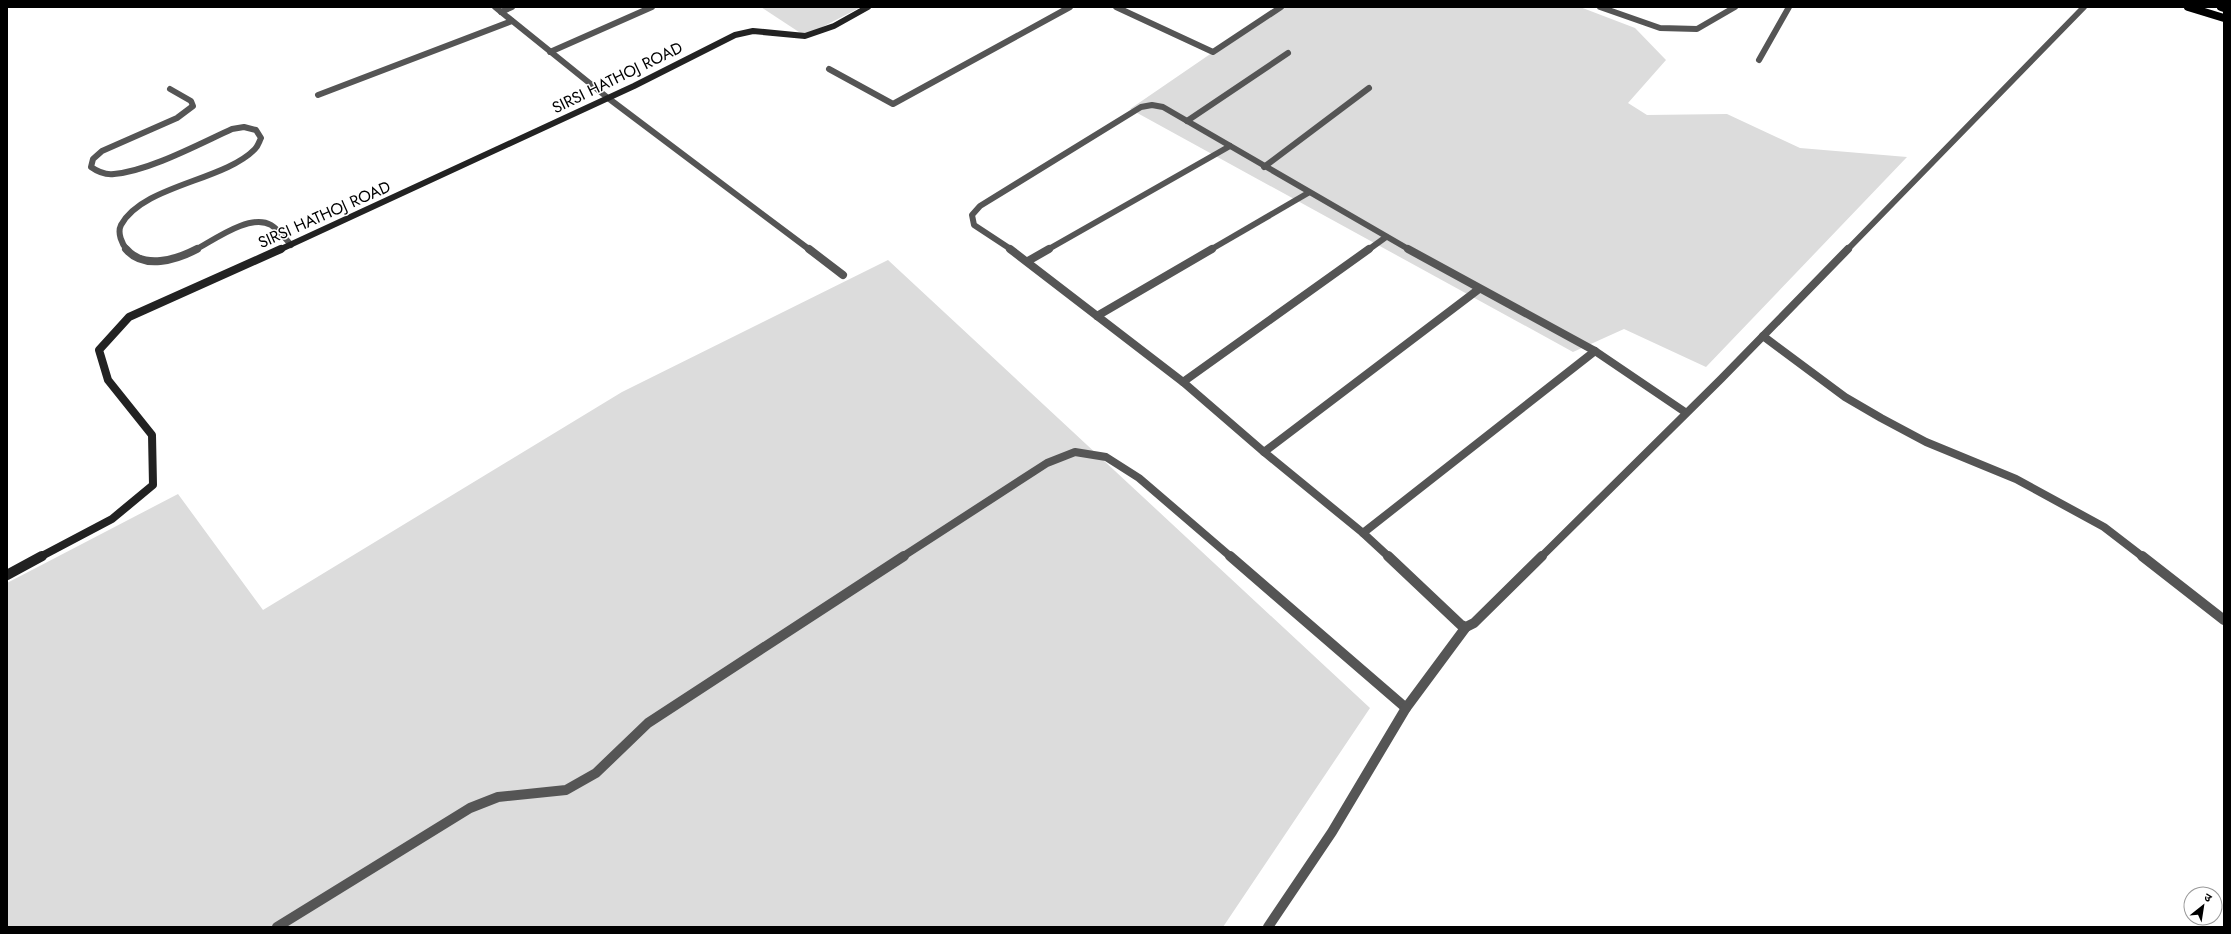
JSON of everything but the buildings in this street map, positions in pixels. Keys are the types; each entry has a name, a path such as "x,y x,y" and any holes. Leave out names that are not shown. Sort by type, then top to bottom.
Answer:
{"main road":[{"path":"2188,7 2224,18"}],"street":[{"path":"495,7 608,98 842,275"},
{"path":"501,12 512,7"},
{"path":"550,52 652,7"},
{"name":"SIRSI HATHOJ ROAD","path":"7,575 112,519 154,485 152,435 108,380 99,350 128,317 291,245 608,98 735,35 753,32 805,36 834,26 868,7"},
{"path":"829,69 893,104 1070,7"},
{"path":"1116,7 1213,52 1281,7"},
{"path":"1600,7 1660,28 1697,29 1735,7"},
{"path":"1759,60 1789,7"},
{"path":"1268,927 1332,832 1406,708 1466,627 1474,624 1685,412 1763,336 2084,7"},
{"path":"318,95 512,21"},
{"path":"1187,121 1288,53"},
{"path":"1264,167 1369,88"},
{"path":"170,89 191,101 194,106 177,118 102,151 93,159 91,167 100,173 114,174 139,168 192,148 232,129 244,127 256,130 261,138 255,149 241,158 155,198 134,212 122,224 119,234 124,247 135,258 152,262 173,260 192,253 243,225 256,222 268,224 277,229 291,245"},
{"path":"1466,627 1461,625 1363,533 1264,452 1183,382 1028,261 974,226 972,215 980,206 1141,107 1152,105 1163,107 1308,193 1479,289 1595,351 1685,412"},
{"path":"1028,261 1230,146"},
{"path":"1097,316 1308,193"},
{"path":"1183,382 1386,237"},
{"path":"1264,452 1479,289"},
{"path":"1763,336 1845,397 1881,418 1926,442 2016,479 2104,527 2224,620"},
{"path":"1363,533 1595,351"},
{"path":"277,927 470,808 498,797 566,790 596,773 648,723 1047,462 1075,452 1106,457 1139,478 1406,708"}],"shaded area":[{"path":"761,7 861,7 805,36"},
{"path":"1279,7 1580,7 1635,28 1666,60 1628,103 1647,115 1727,114 1800,148 1907,157 1706,367 1624,329 1573,352 1130,109"},
{"path":"888,260 1370,708 1223,927 7,927 7,583 178,494 263,610 622,392"}]}
